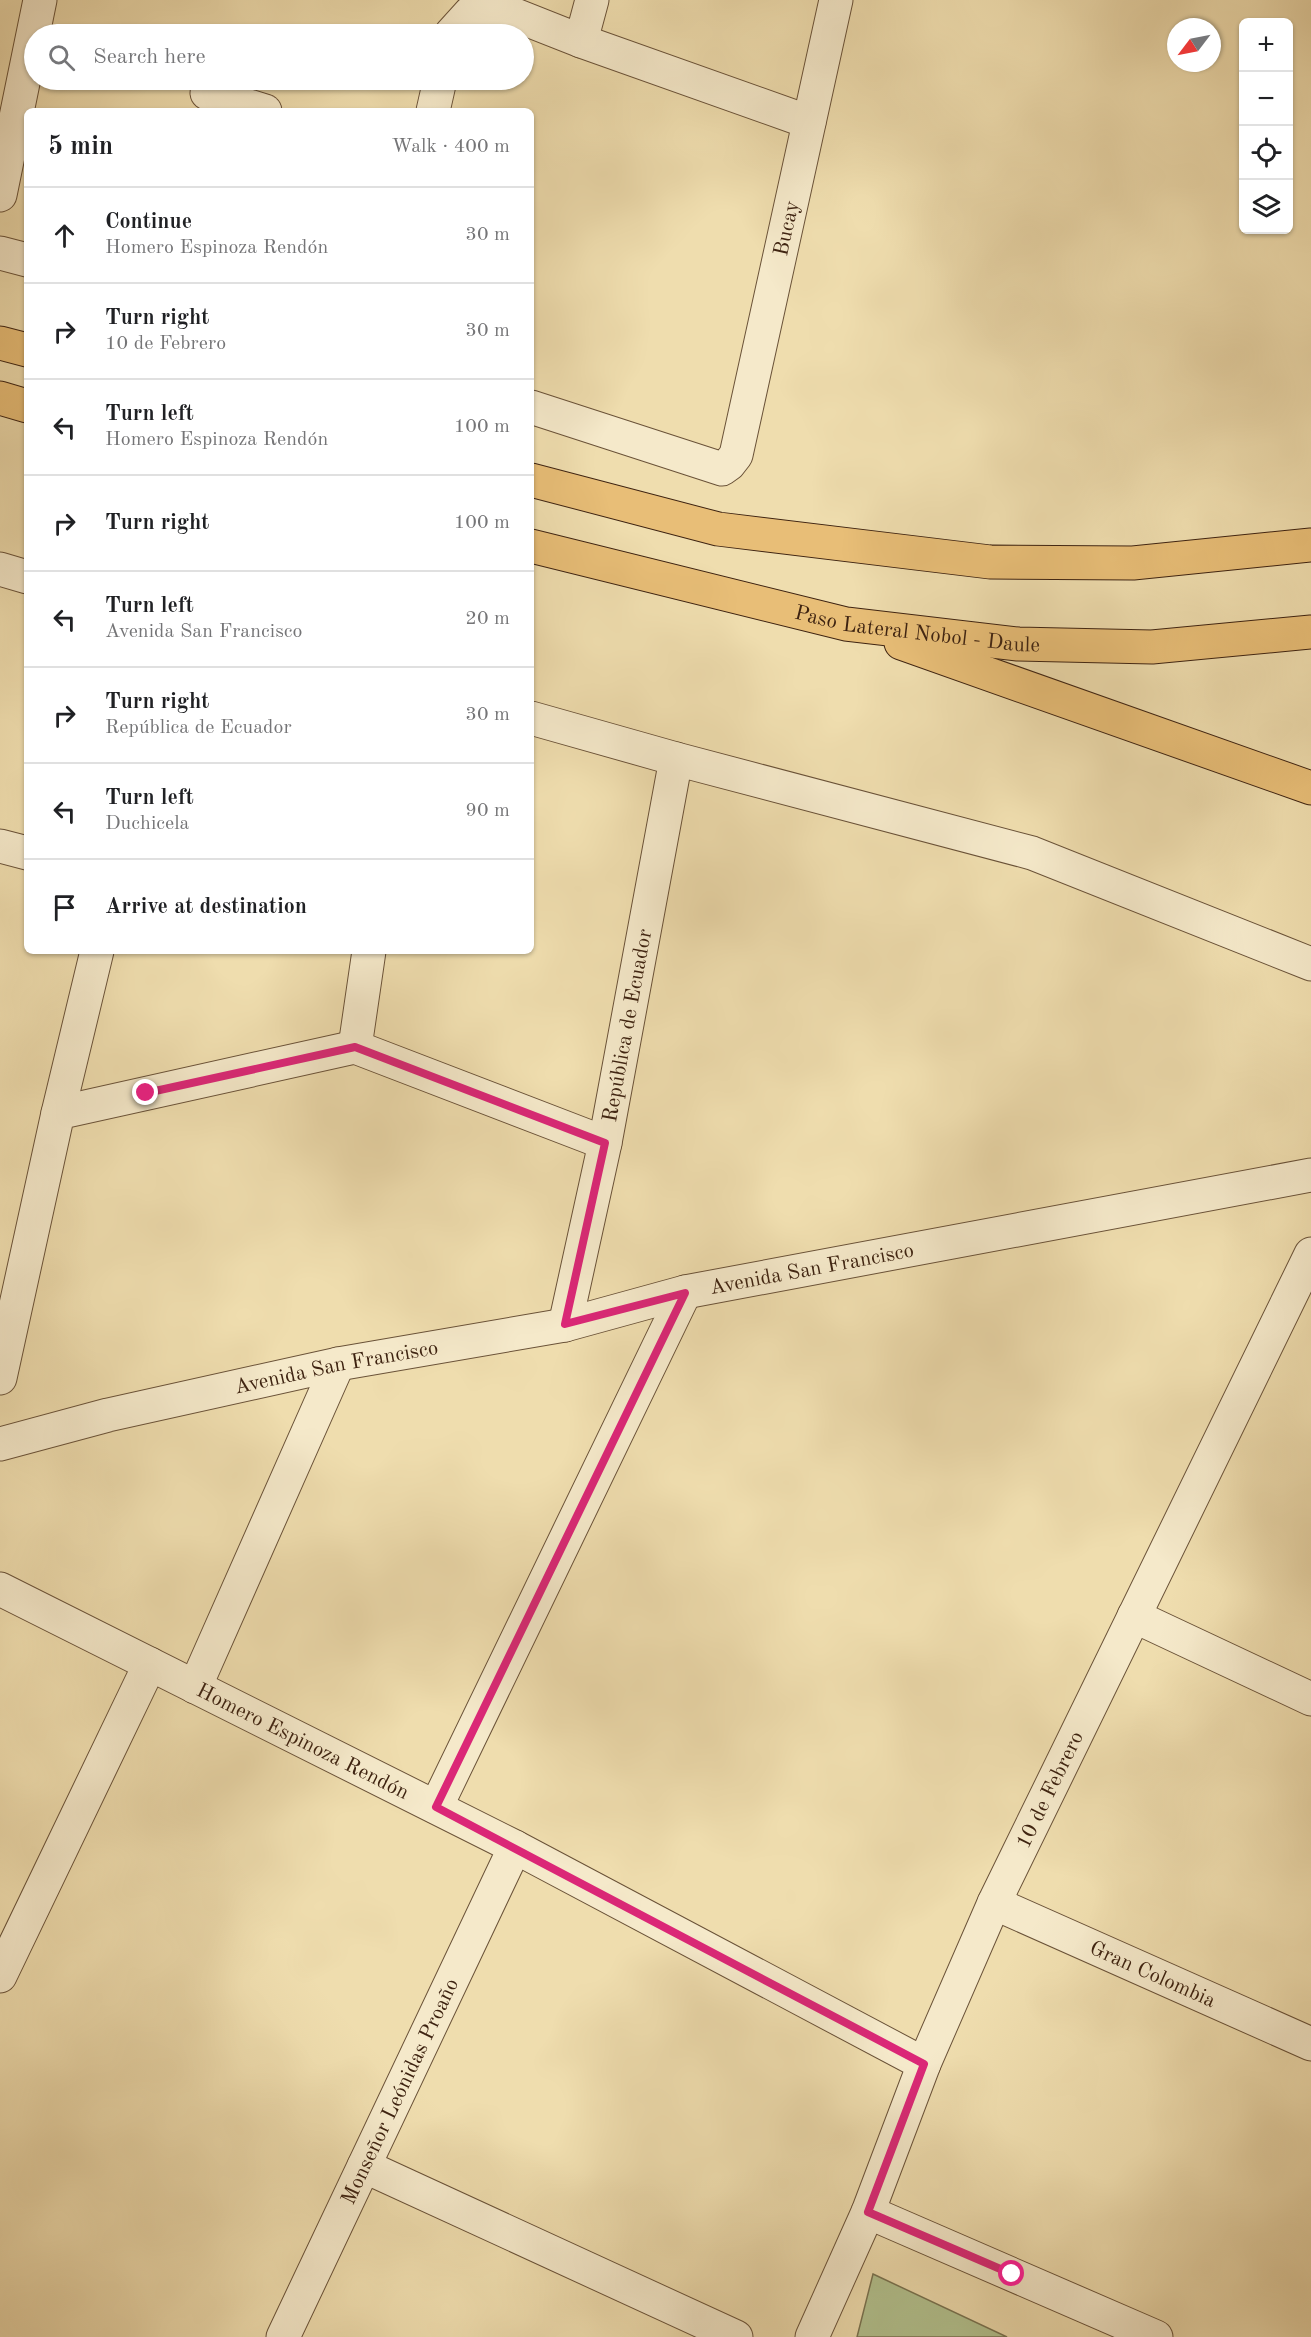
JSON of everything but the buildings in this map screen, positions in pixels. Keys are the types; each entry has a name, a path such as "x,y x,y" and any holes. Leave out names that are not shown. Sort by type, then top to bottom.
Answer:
{"main road":[{"path":"0,343 24,349"},
{"path":"0,399 24,405"},
{"path":"534,481 718,529 990,562 1133,563 1305,549"},
{"name":"Paso Lateral Nobol - Daule","path":"534,547 846,624 1018,644 1152,647 1311,632"},
{"path":"846,624 1311,788"}],"street":[{"path":"35,24 40,0"},
{"path":"581,40 592,0"},
{"name":"Bucay","path":"534,408 722,469 736,455 836,0"},
{"path":"460,24 495,7 809,122"},
{"path":"0,195 24,78"},
{"path":"433,108 437,90"},
{"path":"207,93 255,108"},
{"path":"0,253 24,259"},
{"path":"0,569 24,576"},
{"path":"534,719 676,759 1032,853 1311,964"},
{"name":"República de Ecuador","path":"565,1324 605,1143 676,759"},
{"path":"0,846 24,852"},
{"path":"0,1378 56,1122 96,954"},
{"path":"355,1047 369,954"},
{"path":"56,1122 355,1047 605,1143"},
{"name":"Avenida San Francisco","path":"0,1444 108,1415 338,1364 565,1324 685,1293 1311,1175"},
{"name":"10 de Febrero","path":"812,2337 868,2212 924,2064 994,1904 1311,1254"},
{"path":"436,1807 685,1293"},
{"path":"195,1687 338,1364"},
{"name":"Homero Espinoza Rendón","path":"0,1589 515,1847 924,2064"},
{"path":"1134,1616 1311,1699"},
{"path":"0,1977 150,1664"},
{"name":"Monseñor Leónidas Proaño","path":"284,2337 515,1847"},
{"name":"Gran Colombia","path":"994,1904 1311,2044"},
{"path":"364,2166 736,2337"},
{"path":"868,2212 1156,2337"}],"green space":[{"path":"873,2274 1007,2337 857,2337"}],"route":[{"path":"146,1093 355,1047 605,1143 565,1324 685,1293 436,1807 535,1857 924,2064 868,2212 1012,2274"}]}
